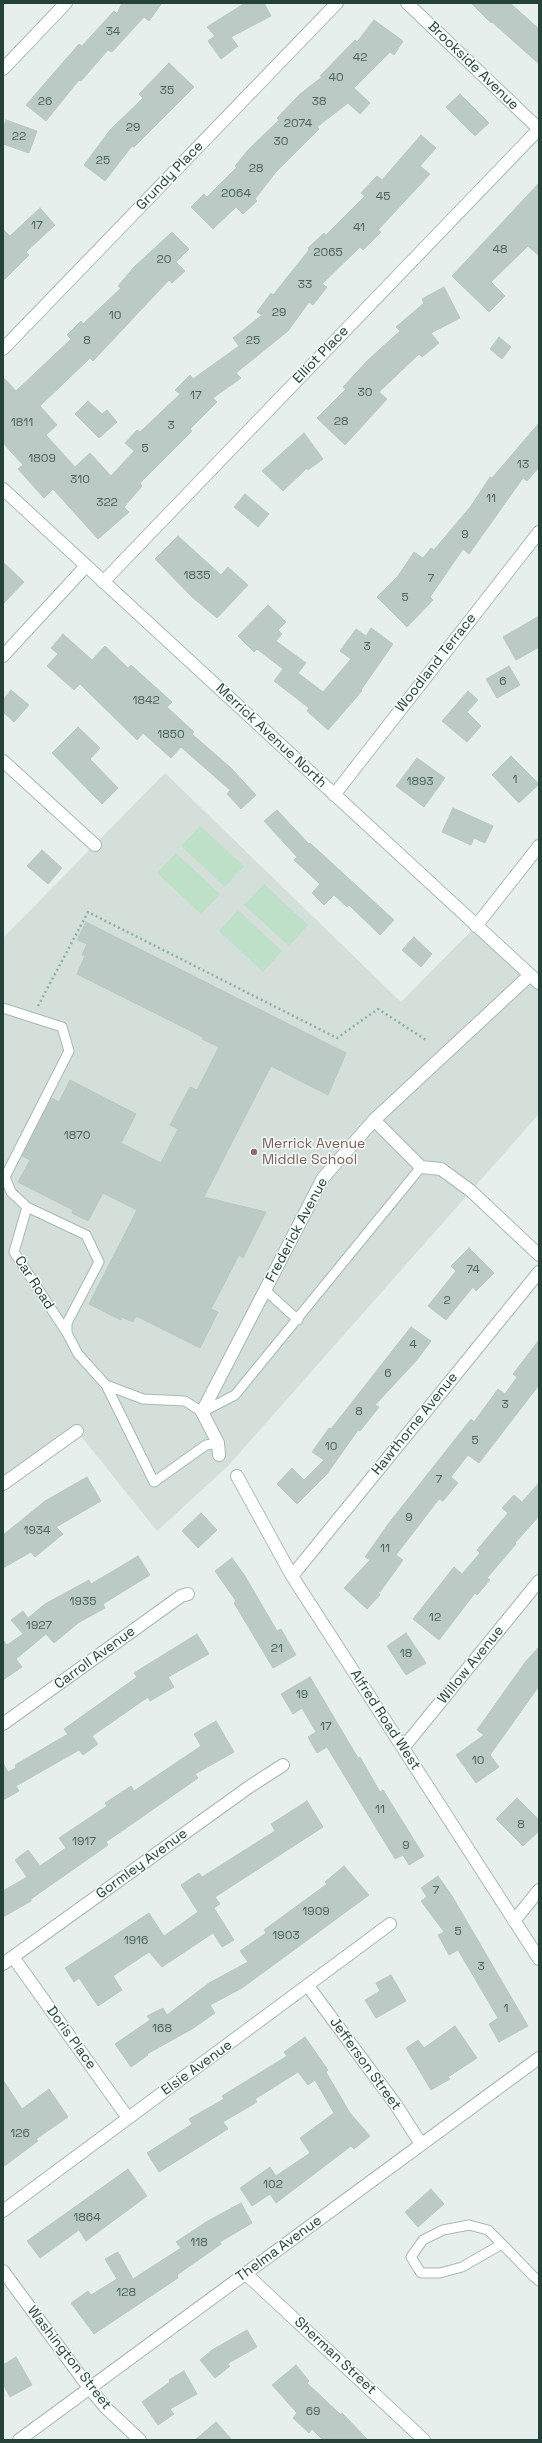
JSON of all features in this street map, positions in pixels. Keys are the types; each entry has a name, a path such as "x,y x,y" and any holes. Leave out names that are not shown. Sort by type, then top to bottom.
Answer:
{"street":[{"path":"3,69 66,3"},
{"name":"Grundy Place","path":"3,349 337,3"},
{"name":"Brookside Avenue","path":"407,3 539,129"},
{"name":"Elliot Place","path":"103,582 539,129"},
{"name":"Merrick Avenue North","path":"3,489 535,979"},
{"name":"Woodland Terrace","path":"334,795 539,532"},
{"path":"3,656 86,566"},
{"path":"3,761 94,845"},
{"path":"476,926 539,846"},
{"name":"Frederick Avenue","path":"202,1412 323,1178 374,1120 535,979"},
{"path":"374,1120 421,1167 441,1169 472,1191 539,1255"},
{"name":"Hawthorne Avenue","path":"292,1576 539,1272"},
{"path":"202,1412 218,1443 219,1456"},
{"path":"3,1484 77,1431"},
{"name":"Alfred Road West","path":"237,1476 292,1576 539,1959"},
{"name":"Willow Avenue","path":"403,1748 539,1581"},
{"name":"Carroll Avenue","path":"3,1724 181,1596 188,1594"},
{"name":"Gormley Avenue","path":"8,1961 249,1787 283,1765"},
{"path":"514,1921 539,1890"},
{"name":"Elsie Avenue","path":"3,2211 390,1924"},
{"name":"Doris Place","path":"8,1961 128,2118"},
{"name":"Jefferson Street","path":"308,1986 396,2105 421,2144"},
{"name":"Thelma Avenue","path":"19,2440 539,2058"},
{"name":"Washington Street","path":"3,2271 106,2408 140,2440"},
{"name":"Sherman Street","path":"245,2273 424,2440"}],"lane":[{"path":"3,1008 62,1027 69,1051 5,1177 11,1192 27,1207 86,1235 99,1262 67,1323 67,1333"},
{"path":"106,1386 143,1399 185,1401 202,1412 235,1395 298,1320 421,1167"},
{"name":"Car Road","path":"27,1207 14,1252 67,1333 78,1354 106,1386"},
{"path":"265,1290 298,1320"},
{"path":"106,1386 154,1482 206,1445 218,1443"},
{"path":"502,2244 462,2267 440,2273 420,2273 411,2257 423,2240 443,2230 469,2225 488,2230 502,2244 539,2281"}],"path":[{"path":"32,1017 88,912 337,1038 378,1009 426,1040"}],"shaded area":[{"name":"Merrick Avenue Middle School","path":"165,773 401,1002 476,926 539,983 539,1114 228,1466 157,1531 77,1431 3,1484 3,938"}],"green space":[{"path":"200,826 244,866 225,887 181,846"},
{"path":"176,853 220,894 201,914 157,873"},
{"path":"264,884 308,925 289,946 244,905"},
{"path":"238,910 282,951 263,972 219,931"}],"building":[{"path":"122,3 162,3 149,21 144,17 112,52 108,50 81,81 79,80 46,121 26,105 79,44 82,46 114,11 117,14"},
{"path":"245,3 264,3 271,16 231,37 238,46 221,59 208,41 215,36 207,27"},
{"path":"471,3 510,3 539,29 539,64 492,22 491,23"},
{"path":"374,20 403,41 394,55 390,52 354,88 370,103 360,114 348,103 317,127 319,129 276,172 255,199 257,201 243,214 236,207 213,229 191,207 204,194 207,197 237,167 235,166 248,150 279,120 277,118 300,94 322,77 320,76 355,40 357,42"},
{"path":"169,63 194,87 134,147 132,146 105,181 84,165 110,130 143,98 139,94"},
{"path":"460,94 489,123 475,136 446,107"},
{"path":"6,120 37,131 29,153 3,144 3,130"},
{"path":"421,135 436,148 420,166 430,174 378,230 381,232 363,250 360,247 322,284 327,287 313,305 309,302 288,331 236,373 241,378 213,398 217,402 190,429 192,431 140,483 142,486 124,507 129,512 98,539 53,489 44,498 18,469 23,465 3,443 3,377 16,391 71,339 67,335 81,321 83,324 121,288 118,286 134,267 172,232 189,249 176,262 185,271 172,283 169,280 93,361 90,358 40,406 57,425 46,435 75,467 90,453 111,476 134,451 125,443 137,430 140,432 180,394 175,390 190,375 193,379 239,346 233,338 262,315 257,312 271,293 273,295 309,250 308,248 324,233 326,235 365,196 361,193 377,176 382,180"},
{"path":"539,183 539,256 528,246 491,282 505,296 489,312 452,276"},
{"path":"40,208 55,225 26,252 29,255 3,281 3,229 10,236"},
{"path":"444,287 460,318 431,333 439,343 422,357 419,354 379,392 387,399 345,445 317,418 346,389 343,387 368,360 400,331 396,327 424,303 422,299"},
{"path":"499,337 511,347 502,359 490,349"},
{"path":"88,401 102,414 107,410 117,422 99,438 75,414"},
{"path":"539,423 539,467 527,481 523,478 469,554 463,549 430,597 433,600 407,627 377,597 398,576 414,552 423,558 431,548 434,550 471,506 490,477 492,478"},
{"path":"304,433 323,459 308,470 307,468 283,491 262,471"},
{"path":"245,494 269,514 258,527 234,507"},
{"path":"178,536 221,575 228,567 248,585 217,618 192,597 155,559"},
{"path":"3,562 24,582 3,604"},
{"path":"268,605 286,622 278,630 282,634 276,641 306,663 298,673 323,692 351,659 340,651 356,629 366,636 371,628 393,644 361,690 362,691 328,730 307,711 309,708 274,681 283,669 257,649 254,652 238,636"},
{"path":"539,616 539,647 516,660 503,637"},
{"path":"63,634 92,660 105,646 128,668 131,665 172,702 167,707 194,732 192,734 231,768 256,795 241,809 227,794 230,790 181,747 171,758 143,733 137,740 80,684 74,690 47,666 58,654 51,648"},
{"path":"509,666 520,685 497,698 486,679"},
{"path":"11,690 29,705 14,722 3,712 3,700"},
{"path":"468,691 478,700 467,712 481,726 467,742 442,721"},
{"path":"78,727 100,748 90,759 118,788 102,804 52,753"},
{"path":"511,756 539,784 519,803 492,775"},
{"path":"417,758 445,778 424,807 396,786"},
{"path":"453,808 493,826 485,843 474,838 471,845 442,832"},
{"path":"277,810 309,844 310,843 394,920 380,935 349,905 347,907 334,895 324,905 312,893 320,884 294,860 297,857 264,821"},
{"path":"42,850 62,868 48,884 27,866"},
{"path":"86,922 346,1053 328,1095 271,1066 204,1197 266,1212 243,1258 239,1255 211,1309 218,1312 200,1348 136,1316 133,1322 122,1317 121,1320 89,1304 137,1210 103,1193 88,1221 72,1213 73,1210 18,1182 30,1160 22,1156 52,1098 59,1102 70,1080 136,1114 121,1143 161,1163 178,1129 170,1125 190,1087 197,1090 219,1047 202,1039 203,1037 77,974 85,956 82,955 87,944 77,940"},
{"path":"414,937 432,954 421,967 402,950"},
{"path":"469,1248 494,1273 476,1291 473,1287 446,1320 428,1306 456,1271 451,1266"},
{"path":"411,1327 431,1341 416,1361 375,1405 379,1407 360,1431 358,1430 327,1474 297,1504 277,1484 292,1468 304,1480 324,1460 312,1452 329,1428 331,1429"},
{"path":"539,1340 539,1385 479,1463 468,1455 451,1477 458,1483 443,1501 439,1499 396,1555 403,1560 380,1592 377,1590 380,1595 367,1609 344,1588 370,1560 365,1557 389,1523 471,1419 474,1422 498,1389 505,1394 517,1377 513,1374"},
{"path":"87,1477 101,1501 56,1527 63,1534 35,1557 31,1552 3,1568 3,1535 45,1501"},
{"path":"539,1483 539,1516 487,1578 490,1580 477,1595 475,1593 439,1640 413,1619 454,1567 462,1574 480,1553 477,1550 508,1513 502,1508 514,1495 522,1502"},
{"path":"201,1513 217,1530 198,1548 182,1531"},
{"path":"138,1556 150,1575 103,1604 105,1608 78,1623 54,1643 46,1634 16,1659 22,1667 3,1680 3,1640 7,1645 23,1634 11,1620 23,1611 28,1618 45,1604 89,1580 91,1584"},
{"path":"232,1558 245,1576 277,1631 281,1629 296,1655 273,1668 234,1603 236,1601 215,1571"},
{"path":"406,1633 426,1663 406,1675 387,1646"},
{"path":"197,1634 209,1654 168,1677 174,1687 150,1701 148,1697 92,1736 98,1744 83,1755 79,1750 16,1786 19,1791 3,1800 3,1763 8,1772 16,1768 15,1765 68,1734 64,1729 137,1677 134,1673"},
{"path":"539,1647 539,1686 490,1755 499,1767 476,1783 456,1755 484,1735 477,1730 526,1661"},
{"path":"310,1677 358,1758 360,1757 380,1792 383,1790 424,1856 409,1865 403,1855 395,1859 327,1747 317,1753 308,1737 316,1732 302,1708 293,1714 281,1694"},
{"path":"216,1721 234,1752 195,1774 198,1778 106,1842 108,1845 31,1899 31,1901 3,1917 3,1891 27,1877 15,1860 28,1850 40,1866 66,1848 59,1838 107,1806 105,1803 131,1786 134,1791 201,1746 194,1734"},
{"path":"517,1798 539,1820 539,1831 523,1846 496,1819"},
{"path":"307,1801 323,1827 215,1897 220,1904 214,1908 234,1940 222,1947 213,1933 162,1967 149,1952 113,1976 122,1990 98,2006 79,1978 74,1982 65,1968 149,1913 164,1936 198,1912 181,1885 199,1873 202,1877 275,1831 271,1824"},
{"path":"344,1866 369,1895 242,1988 210,2005 215,2013 192,2029 147,2054 148,2055 131,2067 115,2044 150,2020 147,2016 163,2008 167,2015 209,1983 248,1962 240,1951 266,1933 264,1930 327,1884 325,1882"},
{"path":"438,1876 452,1896 528,2026 499,2042 489,2024 498,2018 458,1950 449,1955 438,1935 444,1932 421,1901 427,1897 421,1888"},
{"path":"391,1975 406,2001 376,2018 365,2000 380,1991 376,1983"},
{"path":"455,2026 477,2058 448,2077 450,2079 431,2090 406,2048 418,2040 424,2048"},
{"path":"305,2037 328,2070 326,2072 350,2113 370,2136 354,2149 351,2146 276,2203 270,2194 252,2206 240,2188 270,2167 276,2176 310,2153 300,2138 334,2113 315,2080 308,2085 298,2072 255,2099 257,2102 223,2122 228,2129 159,2172 147,2153 192,2124 189,2119 224,2099 222,2096 287,2056 284,2052"},
{"path":"3,2080 22,2109 49,2089 68,2117 36,2139 38,2141 3,2167"},
{"path":"128,2169 147,2196 86,2241 79,2230 40,2258 27,2241"},
{"path":"431,2189 444,2204 418,2227 405,2212"},
{"path":"241,2203 252,2223 220,2242 221,2244 177,2275 178,2278 94,2334 71,2303 88,2291 91,2295 117,2279 105,2259 118,2252 133,2279 181,2248 176,2242 206,2222"},
{"path":"247,2330 257,2347 227,2364 230,2366 215,2378 200,2360 212,2350"},
{"path":"16,2357 32,2385 10,2397 3,2384 3,2365"},
{"path":"296,2365 309,2381 307,2383 341,2415 342,2413 368,2440 323,2440 312,2429 309,2433 293,2418 297,2413 272,2385"},
{"path":"184,2371 197,2394 170,2409 174,2414 158,2425 142,2402 170,2382 169,2380"},
{"path":"216,2422 232,2440 195,2440"}],"place":[{"name":"Merrick Avenue Middle School","path":"254,1152"}]}
